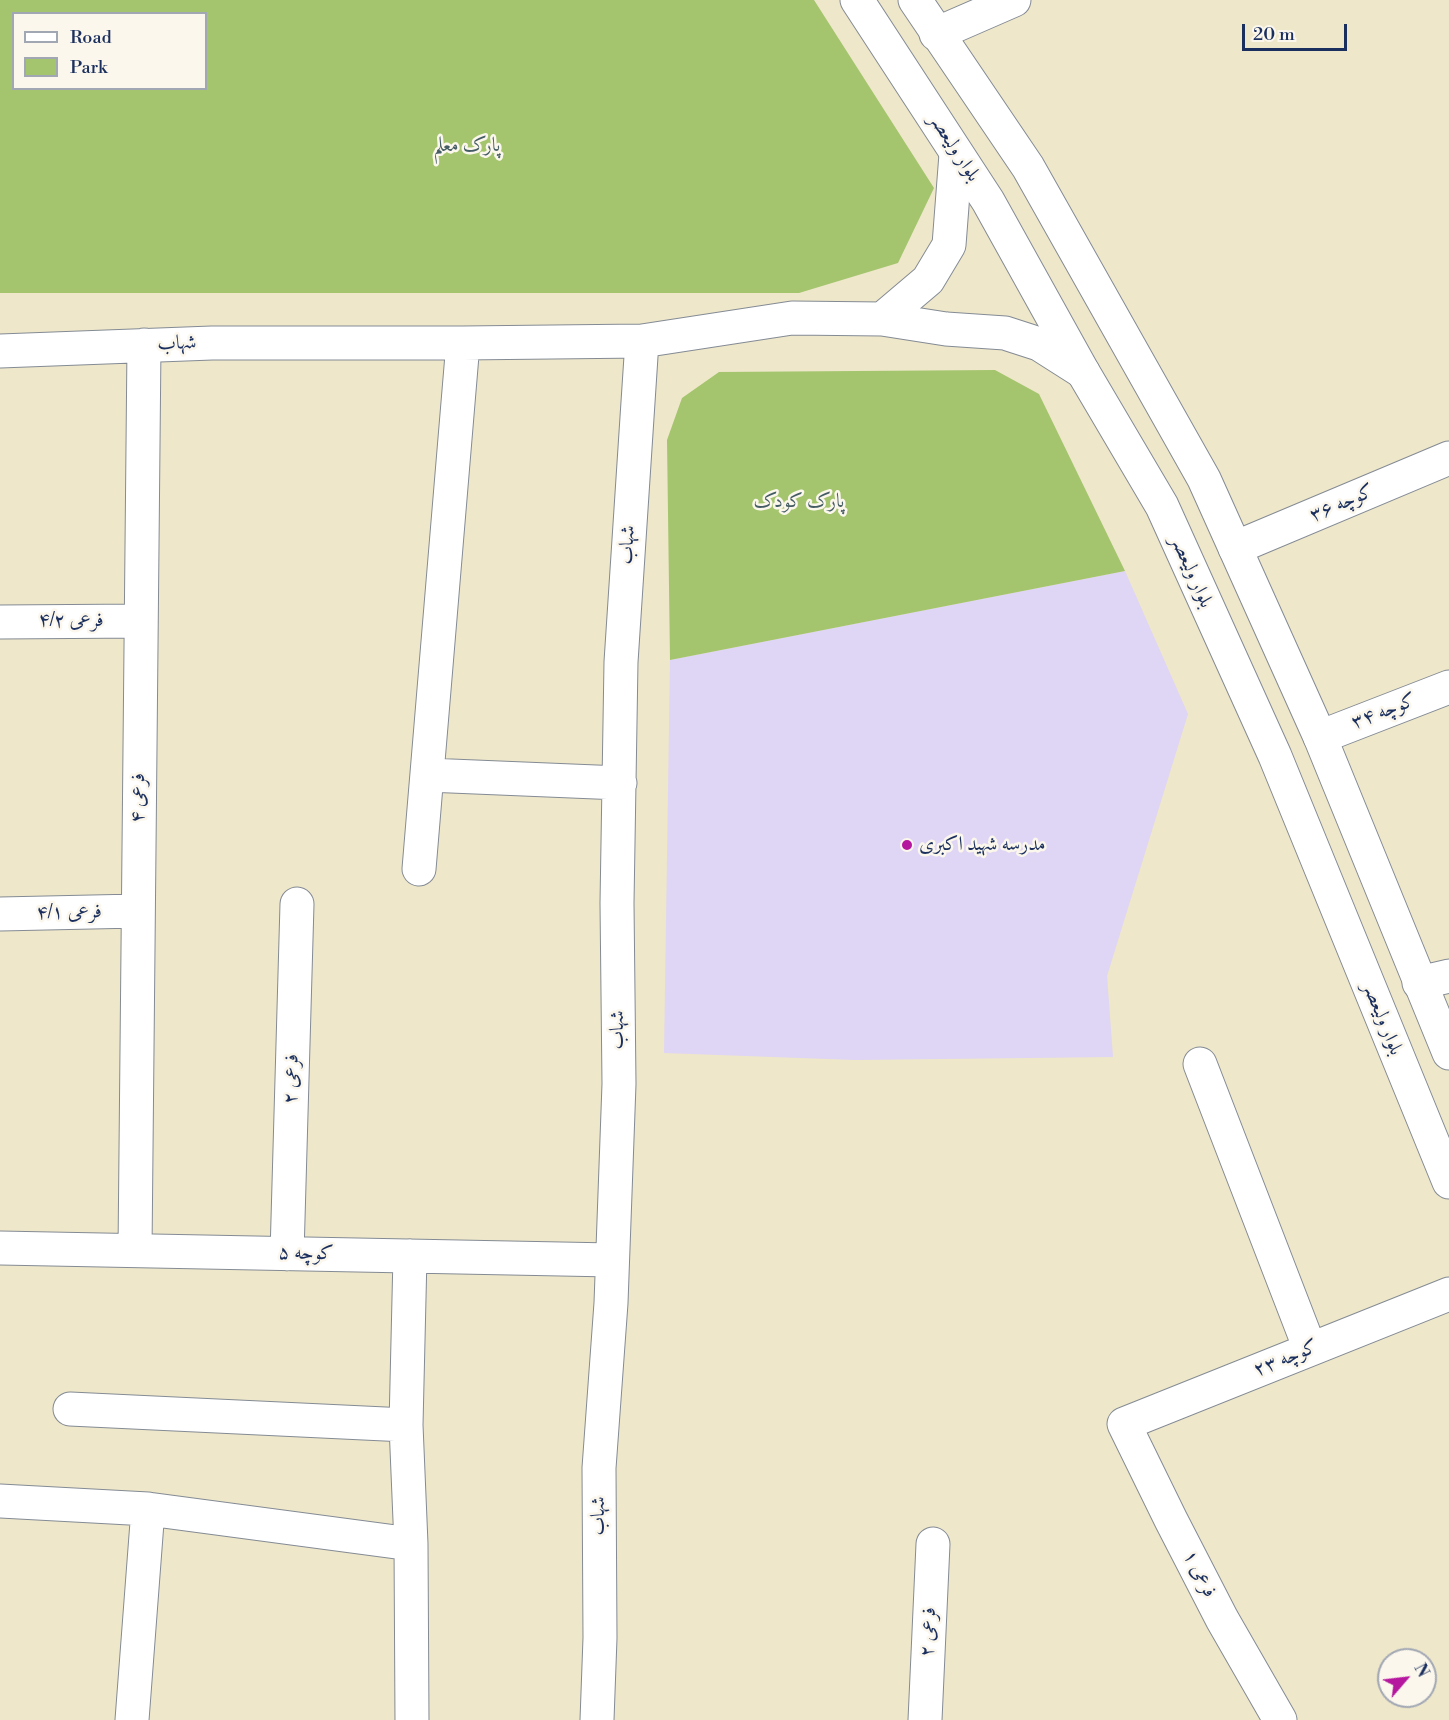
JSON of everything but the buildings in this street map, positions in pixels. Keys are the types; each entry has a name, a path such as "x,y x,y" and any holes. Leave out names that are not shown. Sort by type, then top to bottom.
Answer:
{"street":[{"name":"بلوار ولیعصر","path":"857,0 988,201 1083,372 1162,506 1275,756 1449,1182"},
{"path":"915,0 1028,167 1204,479 1320,737 1434,979 1449,1053"},
{"path":"936,34 1014,0"},
{"path":"882,319 928,280 949,245 956,154"},
{"name":"شهاب","path":"0,351 236,343 642,341 792,318 882,319 946,329 1005,333 1039,344 1083,372"},
{"name":"شهاب","path":"597,1720 600,1638 599,1468 611,1303 619,1084 617,903 621,662 642,341"},
{"path":"419,869 463,343"},
{"name":"فرعی ۴","path":"135,1250 144,345"},
{"name":"۳۶ کوچه","path":"1235,548 1449,458"},
{"name":"فرعی ۴/۲","path":"0,622 141,621"},
{"name":"کوچه ۳۴","path":"1320,737 1449,687"},
{"path":"427,775 620,783"},
{"name":"فرعی ۲","path":"287,1254 297,904"},
{"name":"فرعی ۴/۱","path":"0,914 138,912"},
{"path":"1200,1064 1310,1349"},
{"name":"کوچه ۵","path":"0,1248 612,1260"},
{"path":"410,1256 406,1425 411,1544 412,1720"},
{"name":"کوچه ۲۳","path":"1124,1424 1449,1294"},
{"path":"70,1409 406,1425"},
{"name":"فرعی ۱","path":"1124,1424 1222,1619 1280,1720"},
{"path":"0,1501 148,1509 411,1544"},
{"path":"132,1720 148,1509"},
{"name":"فرعی ۲","path":"925,1720 933,1544"}],"shaded area":[{"name":"مدرسه شهید اکبری","path":"1125,571 1188,714 1107,976 1113,1057 855,1060 664,1053 670,660"}],"green space":[{"name":"پارک معلم","path":"0,0 814,0 934,188 898,263 799,293 0,293"},
{"name":"پارک کودک","path":"995,370 1039,394 1125,571 670,660 667,440 682,398 719,372"}],"place":[{"name":"مدرسه شهید اکبری","path":"907,845"}]}
